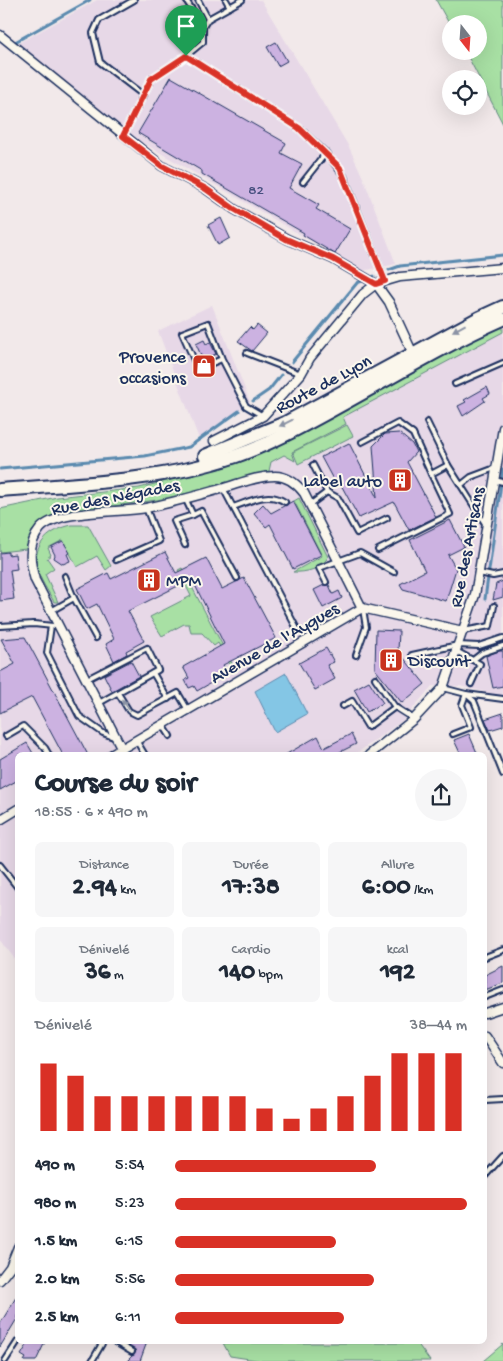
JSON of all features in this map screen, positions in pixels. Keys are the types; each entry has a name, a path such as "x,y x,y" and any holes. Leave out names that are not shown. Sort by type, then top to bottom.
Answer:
{"main road":[{"name":"Route de Lyon","path":"0,490 61,486 153,474 194,468 236,456 268,443 503,307"},
{"name":"Route de Lyon","path":"415,359 503,319"}],"street":[{"path":"0,35 162,166 206,189 234,209 286,239 333,259 376,284 389,302 415,359"},
{"path":"214,441 263,416 301,374 328,336 363,294 376,284 400,277 503,268"},
{"name":"Rue des Artisans","path":"373,752 414,719 443,688 475,595 503,428"},
{"name":"Rue des Négades","path":"122,749 35,580 29,561 33,541 40,529 49,522 72,516 146,508 254,479 279,476 298,485 311,504 362,608"},
{"name":"Avenue de l'Aygues","path":"116,752 362,608 463,631"},
{"path":"0,820 15,812"},
{"path":"487,1012 503,1007"},
{"path":"487,1039 503,1063"},
{"path":"0,1280 10,1267 15,1255"}],"lane":[{"path":"134,0 99,20 93,33 100,62 143,95"},
{"path":"186,0 203,27"},
{"path":"198,0 208,19"},
{"path":"226,0 230,7"},
{"path":"123,136 154,76 186,56 203,42 203,27 208,19 242,0"},
{"path":"186,56 299,128 326,153 344,176 385,281"},
{"path":"303,182 326,153"},
{"path":"222,359 198,369 182,333 208,323 222,359 246,406 263,416"},
{"path":"247,354 301,374"},
{"path":"455,384 503,363"},
{"path":"427,422 448,465 487,526"},
{"path":"362,442 398,423 413,434 450,514 378,550"},
{"path":"313,465 326,492 338,498 357,533 387,518"},
{"path":"431,474 448,465"},
{"path":"461,485 471,477 495,468"},
{"path":"494,480 503,482"},
{"path":"223,488 297,629"},
{"path":"311,504 326,492"},
{"path":"233,507 266,496 277,496 285,502"},
{"path":"185,498 193,514"},
{"path":"116,560 159,541 146,508"},
{"path":"185,545 174,521 201,511 237,578"},
{"path":"326,582 319,568 338,559 360,553 394,572"},
{"path":"479,573 493,576 503,574"},
{"path":"65,576 74,598 96,638"},
{"path":"51,611 74,598"},
{"path":"463,631 490,626 494,606"},
{"path":"356,655 366,627 362,608"},
{"path":"0,626 34,624 60,627"},
{"path":"51,626 47,653 80,716 103,733 118,739"},
{"path":"412,655 479,646 503,638"},
{"path":"473,660 482,653 503,646"},
{"path":"87,680 147,648 158,670 99,703"},
{"path":"457,648 480,664 471,684"},
{"path":"153,673 168,699"},
{"path":"375,678 395,707 414,719"},
{"path":"443,688 466,694 503,699"},
{"path":"118,693 129,711 137,715 178,693 188,710"},
{"path":"453,734 471,727 462,705 466,694"},
{"path":"466,694 474,701 503,774"},
{"path":"343,706 352,700 368,727 395,707"},
{"path":"163,724 170,736"},
{"path":"6,736 23,726 47,752"},
{"path":"136,740 143,752"},
{"path":"0,865 15,884"},
{"path":"487,956 503,950"},
{"path":"487,995 503,990"},
{"path":"487,1100 503,1099"},
{"path":"487,1174 503,1156"},
{"path":"5,1361 17,1344"},
{"path":"94,1360 102,1344"},
{"path":"118,1344 132,1352"}],"shaded area":[{"path":"97,0 261,0 349,147 364,180 396,264 362,271 128,134 17,44"},
{"name":"Provence occasions","path":"212,305 250,402 199,439 158,331"},
{"path":"503,330 503,696 460,686 432,686 403,720 358,752 15,752 15,959 0,939 0,513 177,484 278,450"}],"green space":[{"path":"436,0 503,0 503,124 487,93 487,70 475,70 470,60 488,60 488,15 444,15"},
{"path":"503,323 503,332 343,417 346,424 292,452 295,461 284,455 271,462 269,471 207,489 157,500 63,513 41,522 32,531 26,549 0,552 0,509 57,497 139,488 221,467 267,450"},
{"path":"347,425 353,436 298,464 293,452"},
{"path":"299,498 328,557 318,567 303,572 293,572 322,556 294,501"},
{"path":"72,525 88,525 111,566 106,570 97,556 77,567 63,540 48,548 51,555 47,558 54,568 45,574 58,602 54,602 38,572 36,558 45,538 57,530"},
{"path":"182,568 236,671 234,672 218,643 214,646 202,633 191,633 189,624 184,624 162,636 150,617 191,596 178,570"},
{"path":"224,1344 418,1344 430,1361 263,1361 230,1356"},
{"path":"503,1344 503,1361 483,1361"}],"water":[{"path":"286,673 307,714 275,732 255,691"}],"building":[{"path":"276,42 287,61 278,66 267,47"},
{"path":"171,77 286,143 281,153 302,164 289,188 319,205 316,209 350,229 335,254 303,235 304,233 202,174 202,171 138,133"},
{"path":"221,218 230,238 218,245 208,225"},
{"path":"257,325 267,333 252,351 238,341 250,327 253,330"},
{"path":"204,340 206,344 210,342 216,354 203,360 196,344"},
{"path":"487,387 490,394 483,398 485,401 463,416 458,406 466,402 464,400"},
{"path":"399,433 412,444 416,452 407,462 436,517 409,530 394,502 359,518 340,483 336,485 321,457 349,443 377,498 373,446 385,434"},
{"path":"293,501 321,555 293,569 270,524 266,527 254,513 263,504 271,513"},
{"path":"450,520 464,547 448,555 456,569 446,601 403,589 400,584 425,571 410,540"},
{"path":"63,541 70,553 67,554 70,561 63,564 54,558 55,555 51,547"},
{"path":"8,552 8,555 15,554 17,569 10,570 14,599 0,601 0,553"},
{"path":"165,552 176,573 206,558 222,589 244,578 276,638 223,665 228,673 197,691 194,686 189,688 185,680 189,678 183,667 224,644 192,579 128,611 144,641 126,651 127,654 114,661 106,644 114,639 97,604 87,609 77,589 108,573 111,579"},
{"path":"503,581 503,597 493,600 496,584"},
{"path":"324,585 329,585 333,594 339,591 342,598 323,608 314,590"},
{"name":"Discount","path":"376,630 399,631 398,651 425,684 402,703 375,669"},
{"path":"25,637 86,752 61,752 32,697 0,713 0,672 15,664 1,639"},
{"path":"326,648 334,662 327,665 335,679 315,690 299,663"},
{"path":"503,651 503,686 493,688 486,656"},
{"path":"131,661 139,676 112,691 104,675"},
{"path":"369,681 383,703 367,712 354,689"},
{"path":"503,713 503,726 490,730 485,719"},
{"path":"351,734 356,744 340,752 290,752 318,736 324,748"},
{"path":"469,734 477,752 460,752 454,740"},
{"path":"27,743 32,752 15,752 15,782 0,790 0,759"},
{"path":"503,966 503,983 487,989 487,974"},
{"path":"15,1299 15,1322 0,1347 0,1324"},
{"path":"28,1344 44,1344 36,1361 24,1361 26,1358 21,1355"},
{"path":"126,1344 146,1344 140,1361 127,1361 136,1352"}],"waterway":[{"path":"15,42 90,0"},
{"path":"389,270 400,266 503,255"},
{"path":"292,362 357,283 362,281"},
{"path":"253,401 269,390 281,375"},
{"path":"0,469 145,456 189,447 239,411"},
{"path":"485,599 503,469"}],"place":[{"name":"Provence occasions","path":"204,366"},
{"name":"Label auto","path":"400,480"},
{"name":"MPM","path":"149,580"},
{"name":"Discount","path":"391,660"}],"route":[{"path":"186,56 299,128 340,168 385,281 376,284 333,259 286,239 234,209 206,189 162,166 123,136 151,79 186,56"}]}
